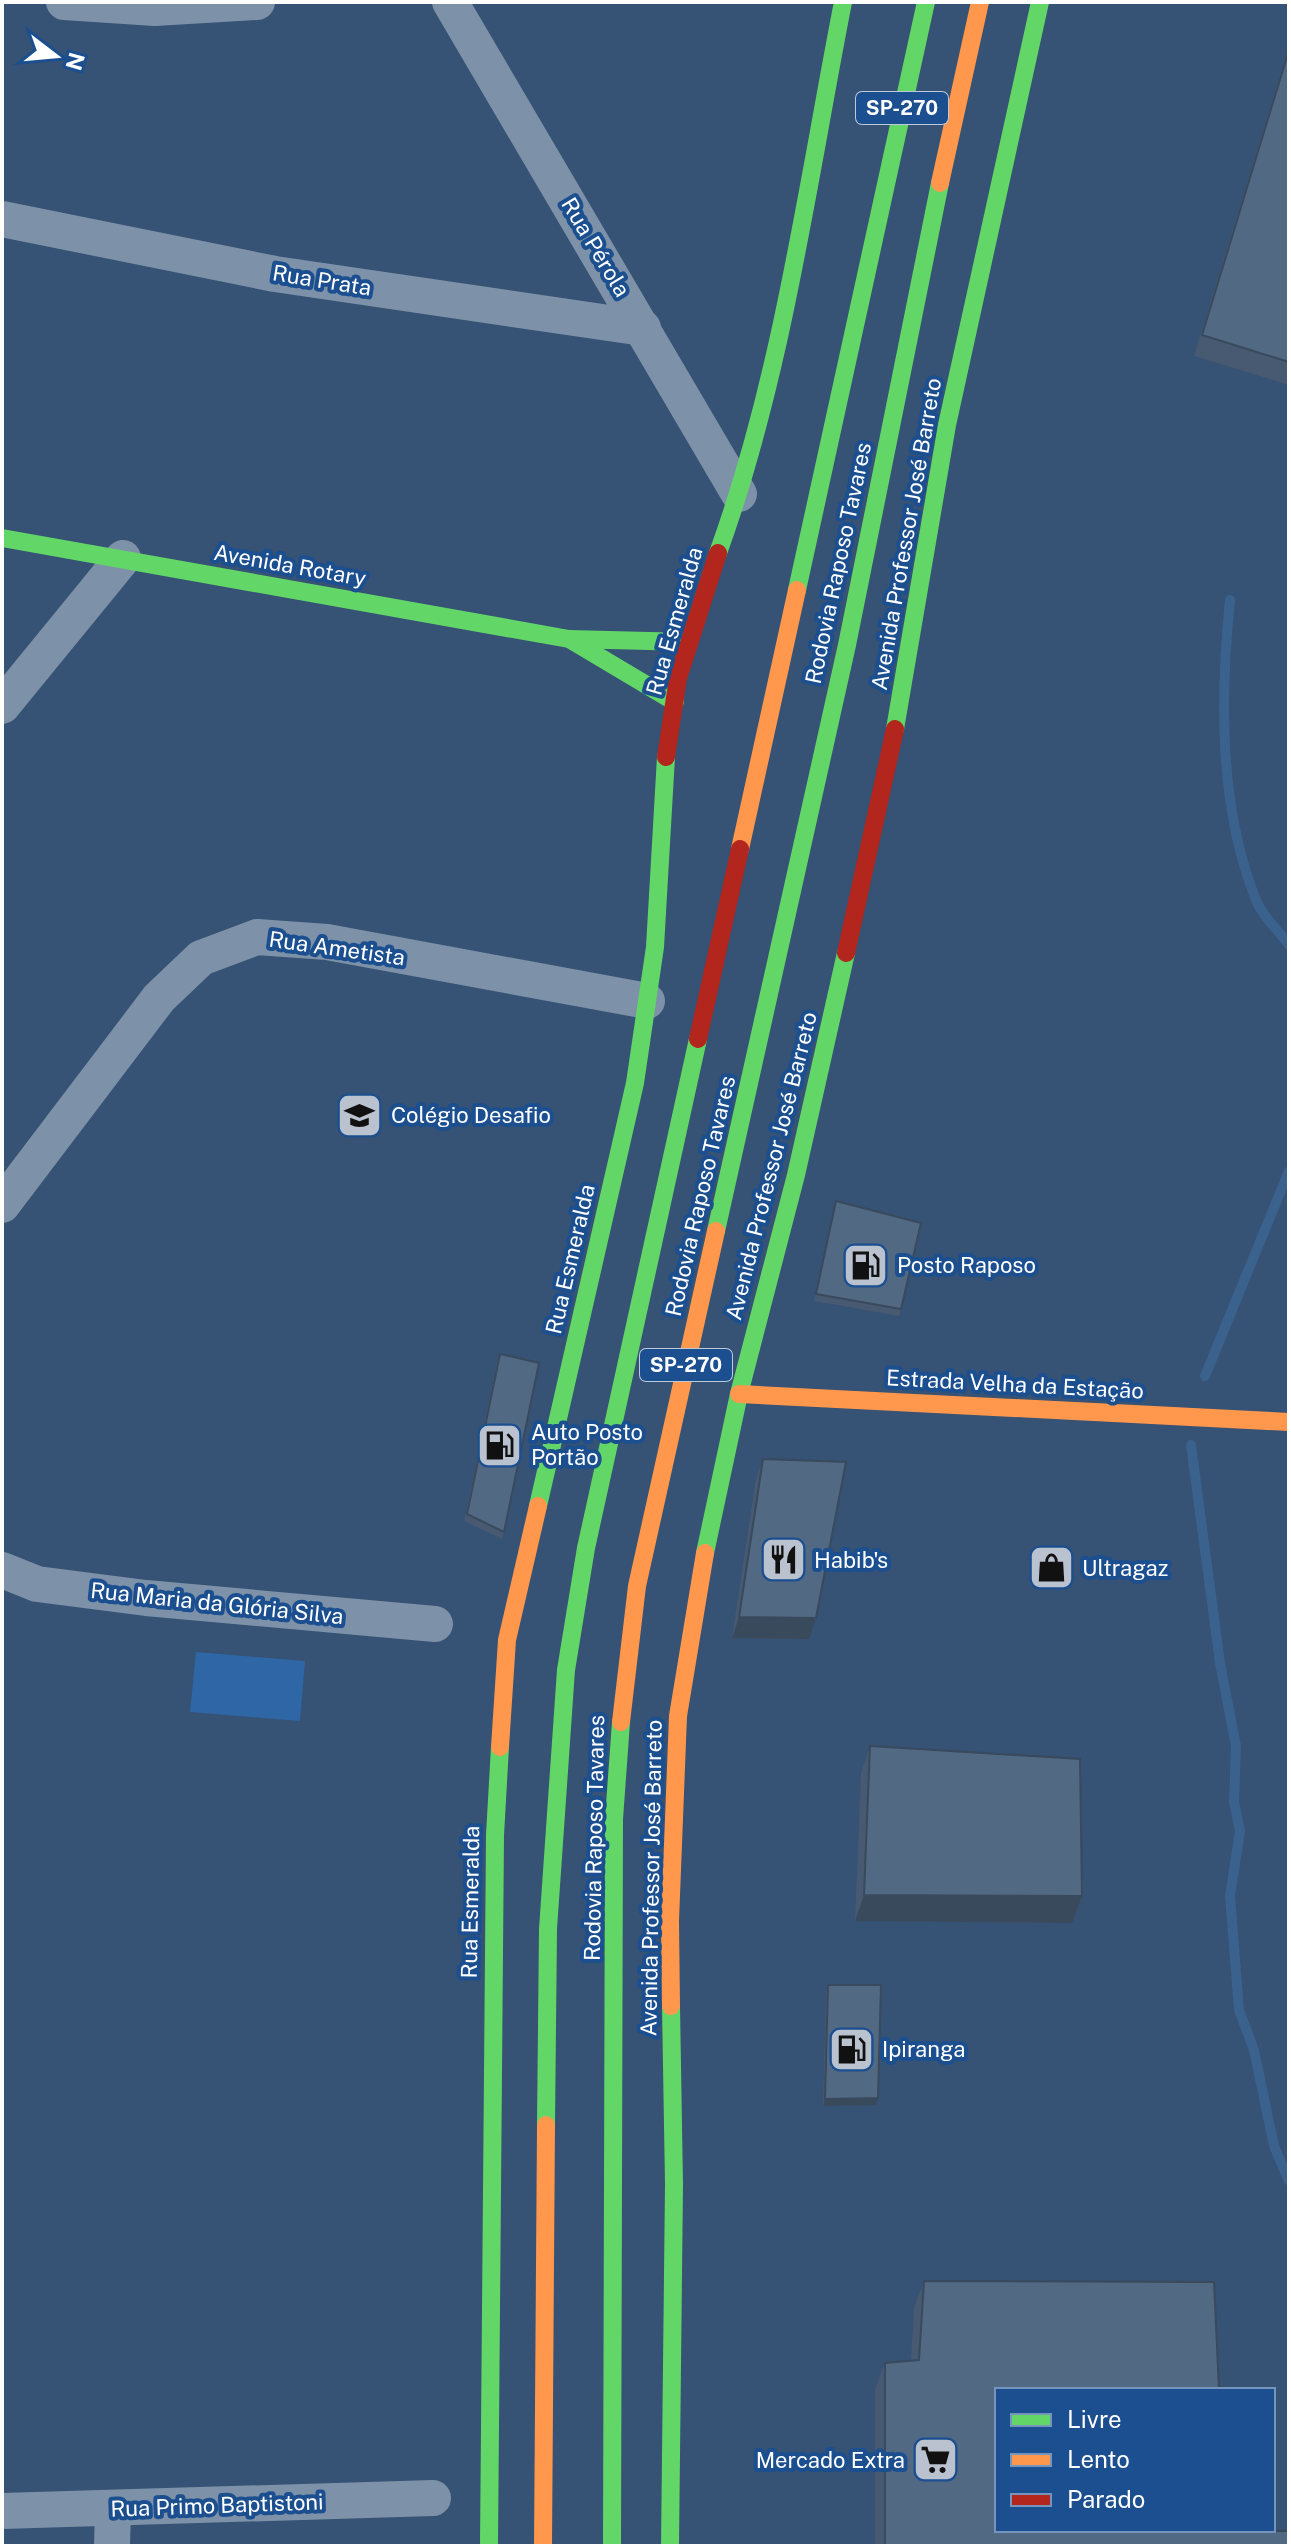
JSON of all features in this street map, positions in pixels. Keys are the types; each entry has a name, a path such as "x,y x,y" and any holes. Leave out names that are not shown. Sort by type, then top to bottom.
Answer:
{"main road":[{"name":"Rua Esmeralda","path":"489,2546 494,1851 507,1640 635,1083 655,947 666,754 675,702 689,642 739,494 766,398 843,2"},
{"name":"Rodovia Raposo Tavares","path":"543,2546 548,1929 566,1670 593,1517 926,2"},
{"name":"SP-270","path":"935,204 980,2"},
{"name":"Avenida Professor José Barreto","path":"670,2546 674,2184 670,1921 678,1716 697,1596 739,1394 796,1175 879,813 922,583 947,425 1040,2"},
{"name":"Rodovia Raposo Tavares","path":"612,2546 614,1819 625,1664 637,1586 847,645 935,204"},
{"path":"828,820 910,420 934,280 935,204"},
{"name":"Avenida Rotary","path":"2,538 569,639 689,642"},
{"name":"Avenida Rotary","path":"569,639 675,702"},
{"path":"739,1394 743,1305"},
{"name":"Estrada Velha da Estação","path":"739,1394 1289,1422"}],"street":[{"path":"64,2 155,8 257,2"},
{"name":"Rua Pérola","path":"450,2 739,494"},
{"name":"Rua Prata","path":"2,219 275,274 643,328"},
{"path":"2,706 123,558"},
{"name":"Rua Ametista","path":"2,1205 159,998 201,958 257,937 327,942 647,1001"},
{"name":"Rua Maria da Glória Silva","path":"2,1570 37,1584 146,1598 435,1624"},
{"name":"Rua Primo Baptistoni","path":"2,2511 433,2498"},
{"path":"112,2546 113,2508"}],"shaded area":[{"path":"196,1652 305,1661 300,1721 190,1712"}],"building":[{"path":"1289,50 1289,362 1202,335"},
{"name":"Posto Raposo","path":"836,1201 921,1223 901,1309 816,1294"},
{"name":"Auto Posto Portão","path":"500,1354 539,1363 504,1532 467,1514"},
{"name":"Habib's","path":"763,1459 846,1462 816,1618 739,1617"},
{"path":"870,1746 1080,1759 1082,1896 864,1895"},
{"name":"Ipiranga","path":"828,1985 881,1985 878,2098 825,2099"},
{"name":"Mercado Extra","path":"924,2281 1214,2282 1219,2388 995,2388 995,2532 1289,2531 1289,2546 885,2546 885,2363 919,2360"}],"waterway":[{"path":"1230,600 1224,713 1225,752 1235,828 1259,906 1289,945"},
{"path":"1205,1376 1289,1171"},
{"path":"1191,1445 1220,1663 1236,1746 1234,1802 1240,1831 1230,1896 1239,2010 1254,2050 1274,2146 1289,2181"}],"traffic: fast":[{"path":"718,553 740,486 776,349 843,2"},
{"path":"797,590 926,2"},
{"path":"895,729 947,425 1040,2"},
{"path":"716,1231 847,645 940,183"},
{"path":"2,538 569,639 689,642"},
{"path":"571,640 675,702"},
{"path":"538,1506 635,1083 655,947 666,757"},
{"path":"705,1553 739,1394 796,1175 846,953"},
{"path":"546,2125 548,1929 566,1670 586,1548 698,1039"},
{"path":"612,2546 614,1819 621,1722"},
{"path":"489,2546 495,1835 500,1747"},
{"path":"670,2546 674,2184 671,2006"}],"traffic: slow":[{"path":"940,183 980,2"},
{"path":"740,849 797,590"},
{"path":"621,1722 637,1586 716,1231"},
{"path":"739,1394 1289,1422"},
{"path":"500,1747 507,1640 538,1506"},
{"path":"671,2006 670,1921 678,1716 705,1553"},
{"path":"543,2546 546,2125"}],"traffic: jam":[{"path":"666,757 678,678 718,553"},
{"path":"846,953 895,729"},
{"path":"698,1039 740,849"}],"place":[{"name":"Colégio Desafio","path":"360,1115"},
{"name":"Posto Raposo","path":"866,1265"},
{"name":"Auto Posto Portão","path":"500,1445"},
{"name":"Habib's","path":"783,1560"},
{"name":"Ultragaz","path":"1051,1568"},
{"name":"Ipiranga","path":"851,2049"},
{"name":"Mercado Extra","path":"936,2460"}]}
